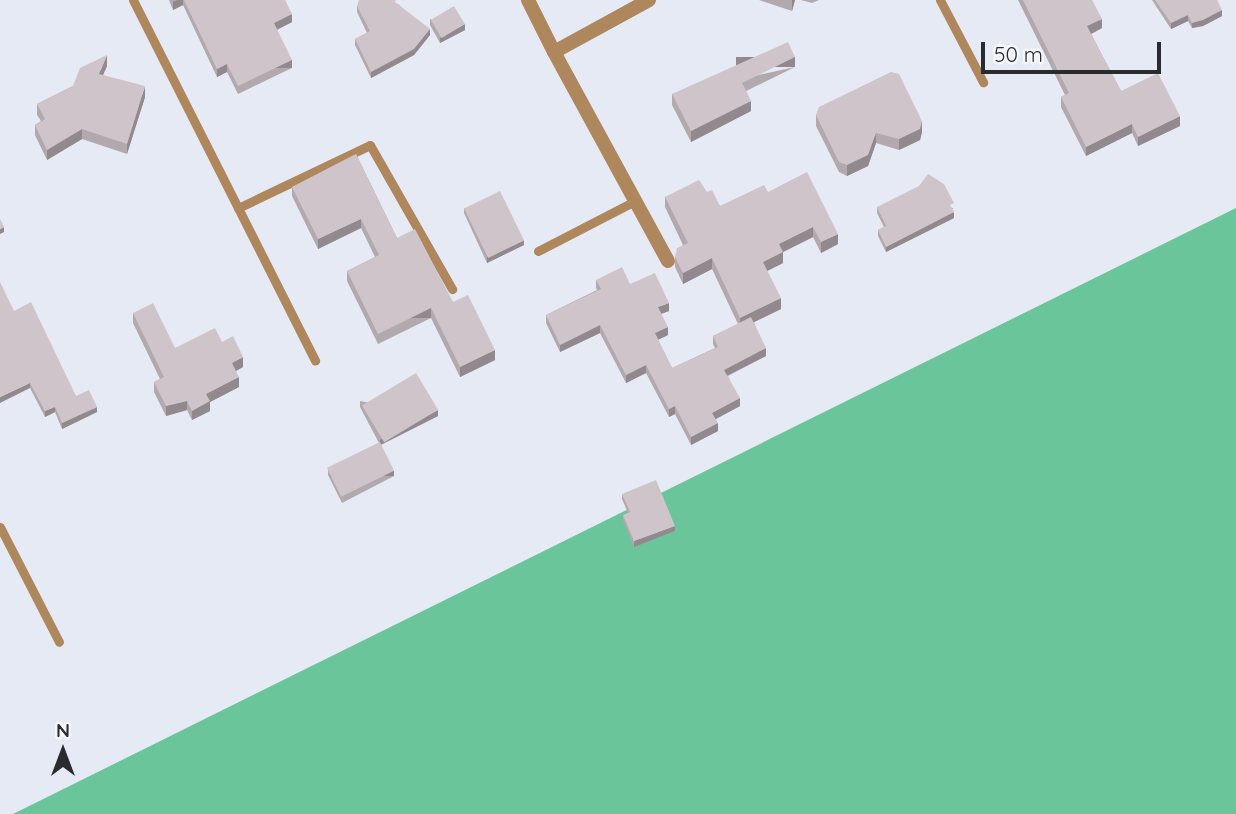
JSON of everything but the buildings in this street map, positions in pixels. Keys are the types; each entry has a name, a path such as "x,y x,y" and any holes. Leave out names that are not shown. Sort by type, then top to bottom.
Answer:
{"street":[{"path":"528,0 668,261"},
{"path":"554,52 649,0"}],"lane":[{"path":"133,0 315,361"},
{"path":"940,0 983,82"},
{"path":"238,208 370,145 452,289"},
{"path":"538,251 635,201"},
{"path":"0,527 59,642"}],"green space":[{"path":"1236,208 1236,814 13,814"}]}
